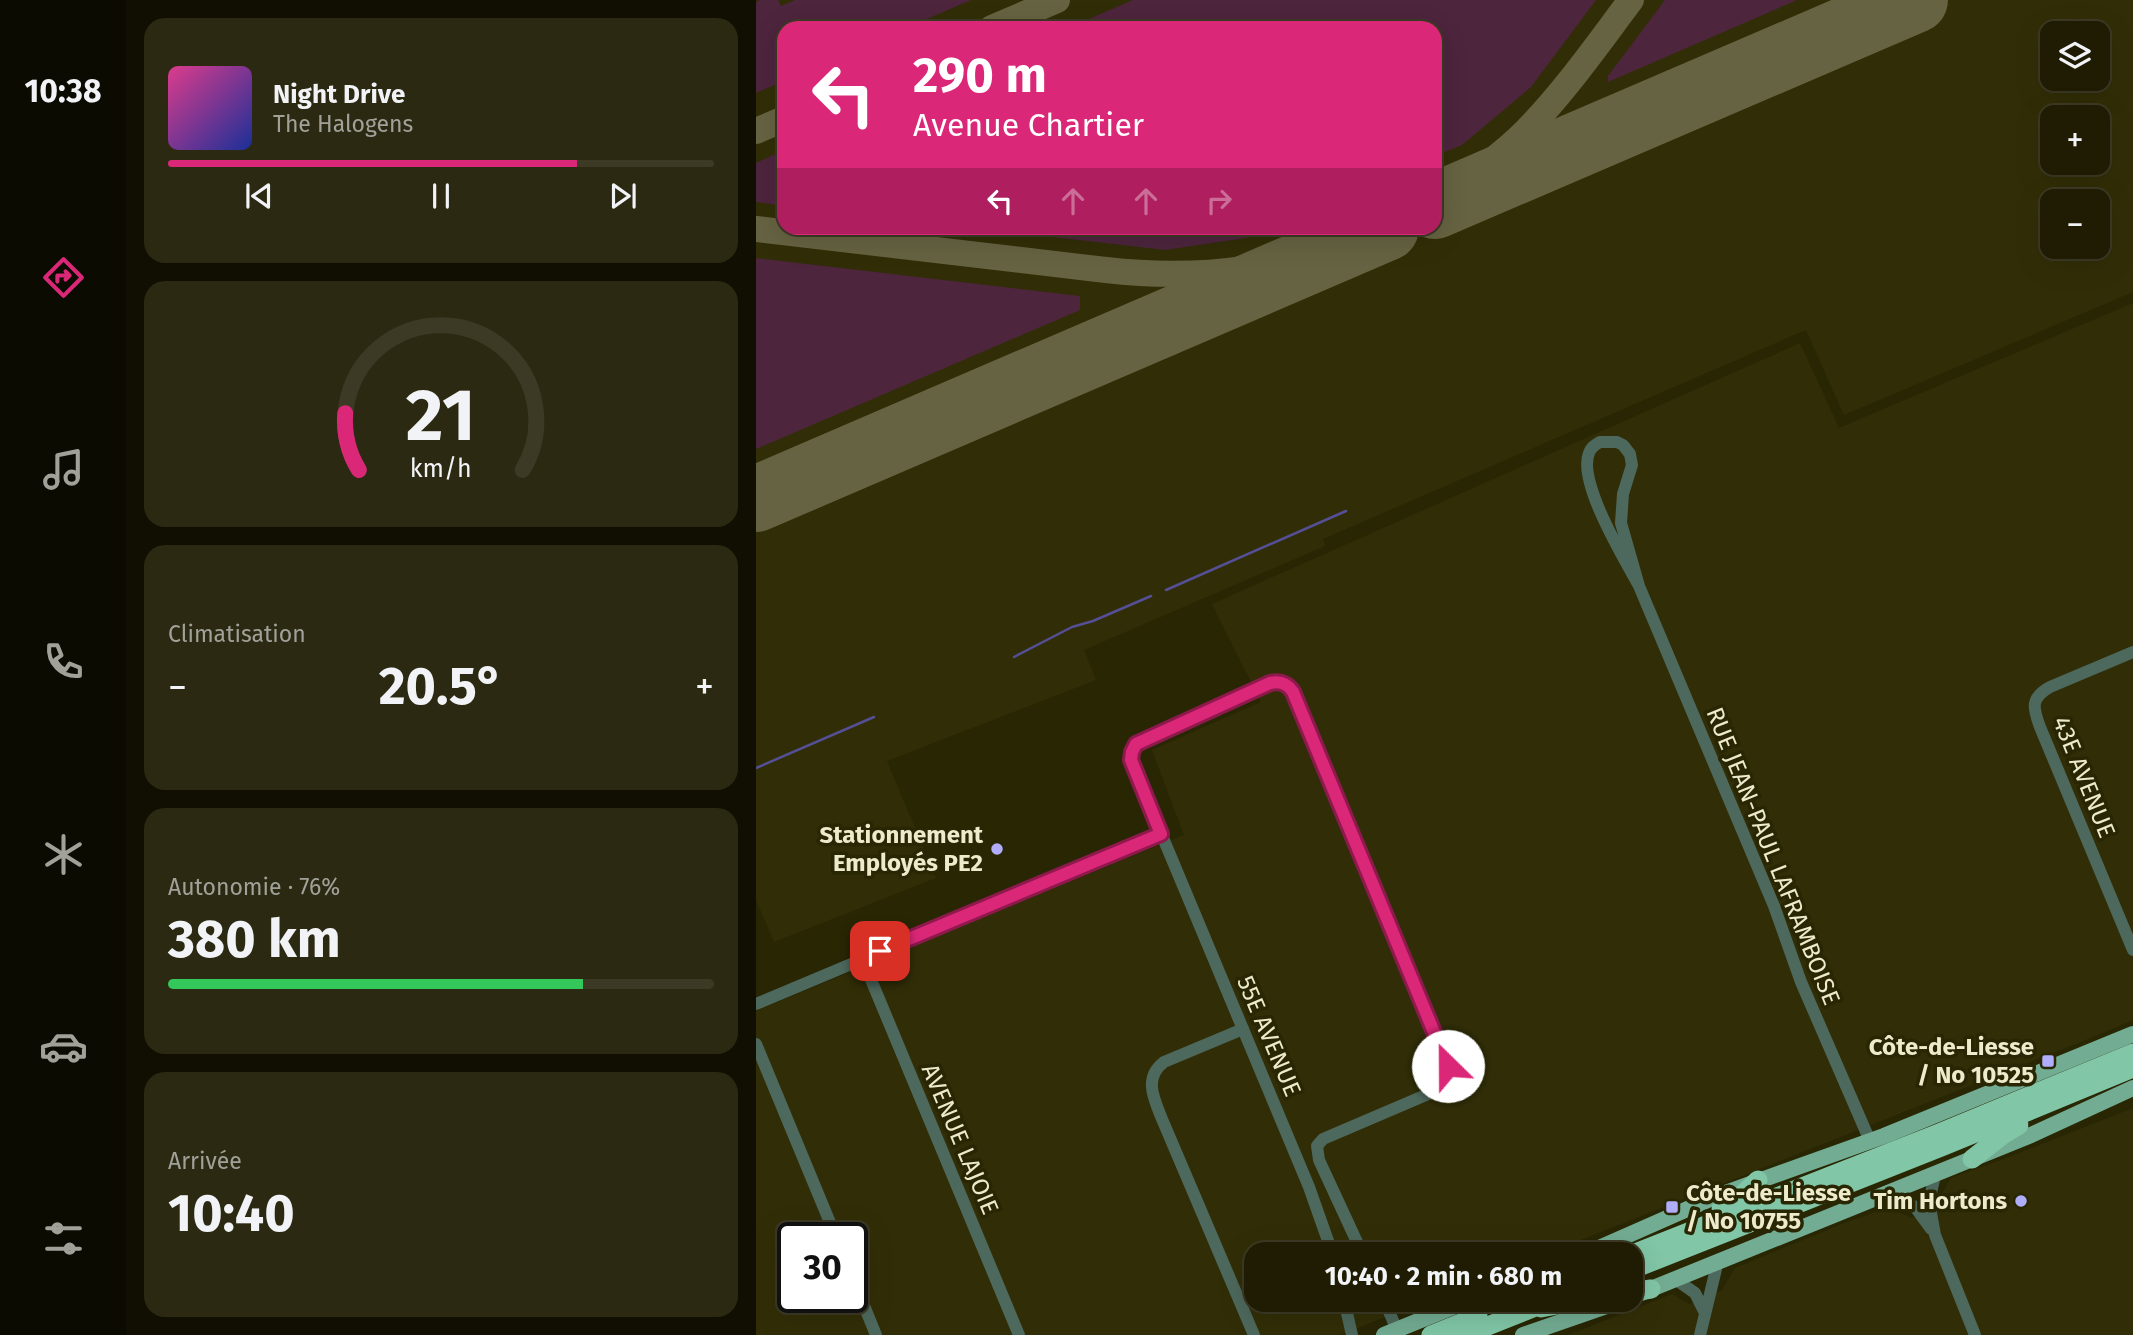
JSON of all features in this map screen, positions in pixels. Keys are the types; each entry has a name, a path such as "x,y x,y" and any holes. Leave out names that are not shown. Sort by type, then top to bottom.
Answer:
{"highway":[{"path":"1643,1250 2133,1053"},
{"path":"1643,1265 2133,1068"},
{"path":"1972,1159 2004,1134 2083,1089"},
{"path":"1665,1241 1738,1199 1758,1180"},
{"path":"1643,1291 1651,1289"},
{"path":"1431,1335 1503,1312"},
{"path":"1465,1335 1510,1312"}],"main road":[{"path":"1613,1242 1758,1180 1870,1141 2133,1034"},
{"path":"1651,1289 2031,1135 2133,1088"},
{"path":"1391,1333 1441,1312"},
{"path":"1524,1335 1590,1312"}],"street":[{"name":"RUE JEAN-PAUL LAFRAMBOISE","path":"1639,586 1621,523 1623,494 1632,459 1627,449 1618,442 1600,442 1589,452 1587,466 1595,499 1608,531 1639,586 1774,906 1805,992 1870,1141"},
{"name":"43E AVENUE","path":"2133,652 2050,687 2036,697 2034,705 2133,950"},
{"name":"55E AVENUE","path":"1328,1242 1313,1198 1131,760 1136,744 1270,683 1281,682 1293,692 1451,1075 1448,1083 1440,1089 1323,1139 1317,1146 1319,1160 1357,1242"},
{"path":"756,1004 1161,834"},
{"name":"AVENUE LAJOIE","path":"862,958 1019,1335"},
{"path":"1243,1029 1164,1062 1155,1070 1151,1084 1154,1100 1254,1335"},
{"path":"756,1044 830,1222"},
{"path":"1935,1174 1929,1202 1935,1235 1975,1335"},
{"path":"1890,1192 1915,1207 1935,1235"},
{"path":"1700,1335 1718,1261"},
{"path":"1675,1279 1695,1293 1705,1312"},
{"path":"1347,1312 1352,1335"},
{"path":"1387,1312 1391,1333"},
{"path":"867,1313 876,1335"}],"shaded area":[{"path":"756,0 2133,0 2133,292 1844,415 1806,330 1323,539 1325,546 1084,650 1096,680 887,761 936,878 774,942 756,900"},
{"path":"778,0 781,6 795,0 971,0 922,21 777,21 777,84 756,93 756,2"},
{"path":"1133,0 1596,0 1531,87 1462,145 1442,153 1442,21 1084,21"},
{"path":"1665,0 1797,0 1608,82 1608,76"},
{"path":"777,153 777,205 756,202 756,163"},
{"path":"1035,235 1253,235 1165,250"},
{"path":"756,258 1080,296 1080,310 756,449"},
{"path":"2133,303 2133,1020 1576,1242 1244,1242 1244,1312 1398,1312 1340,1335 756,1335 756,1011 1184,835 1152,750 1261,702 1212,604 1800,343 1839,428"},
{"path":"2133,1108 2133,1335 1568,1335 1626,1312 1643,1312 1643,1305 1672,1294 1689,1304 1722,1290 1735,1268 1888,1208 1912,1218 1937,1203 1951,1178"}],"waterway":[{"path":"1166,590 1346,511"},
{"path":"1014,657 1072,627 1151,596"},
{"path":"756,768 874,717"}],"taxiway":[{"path":"1008,21 1057,0"},
{"path":"1442,195 1482,168 1526,131 1567,84 1631,0"},
{"path":"756,131 777,122"},
{"path":"756,229 777,231"},
{"path":"807,235 1106,270 1177,274 1280,262 1364,235"}],"runway":[{"path":"1442,203 1915,0"},
{"path":"756,499 1370,235"}],"place":[{"name":"Stationnement Employés PE2","path":"997,849"},
{"name":"Côte-de-Liesse / No 10525","path":"2048,1061"},
{"name":"Tim Hortons","path":"2021,1201"},
{"name":"Côte-de-Liesse / No 10755","path":"1672,1207"}],"route":[{"path":"880,951 1161,834 1131,760 1133,747 1270,683 1281,682 1293,692 1448,1066"}]}
